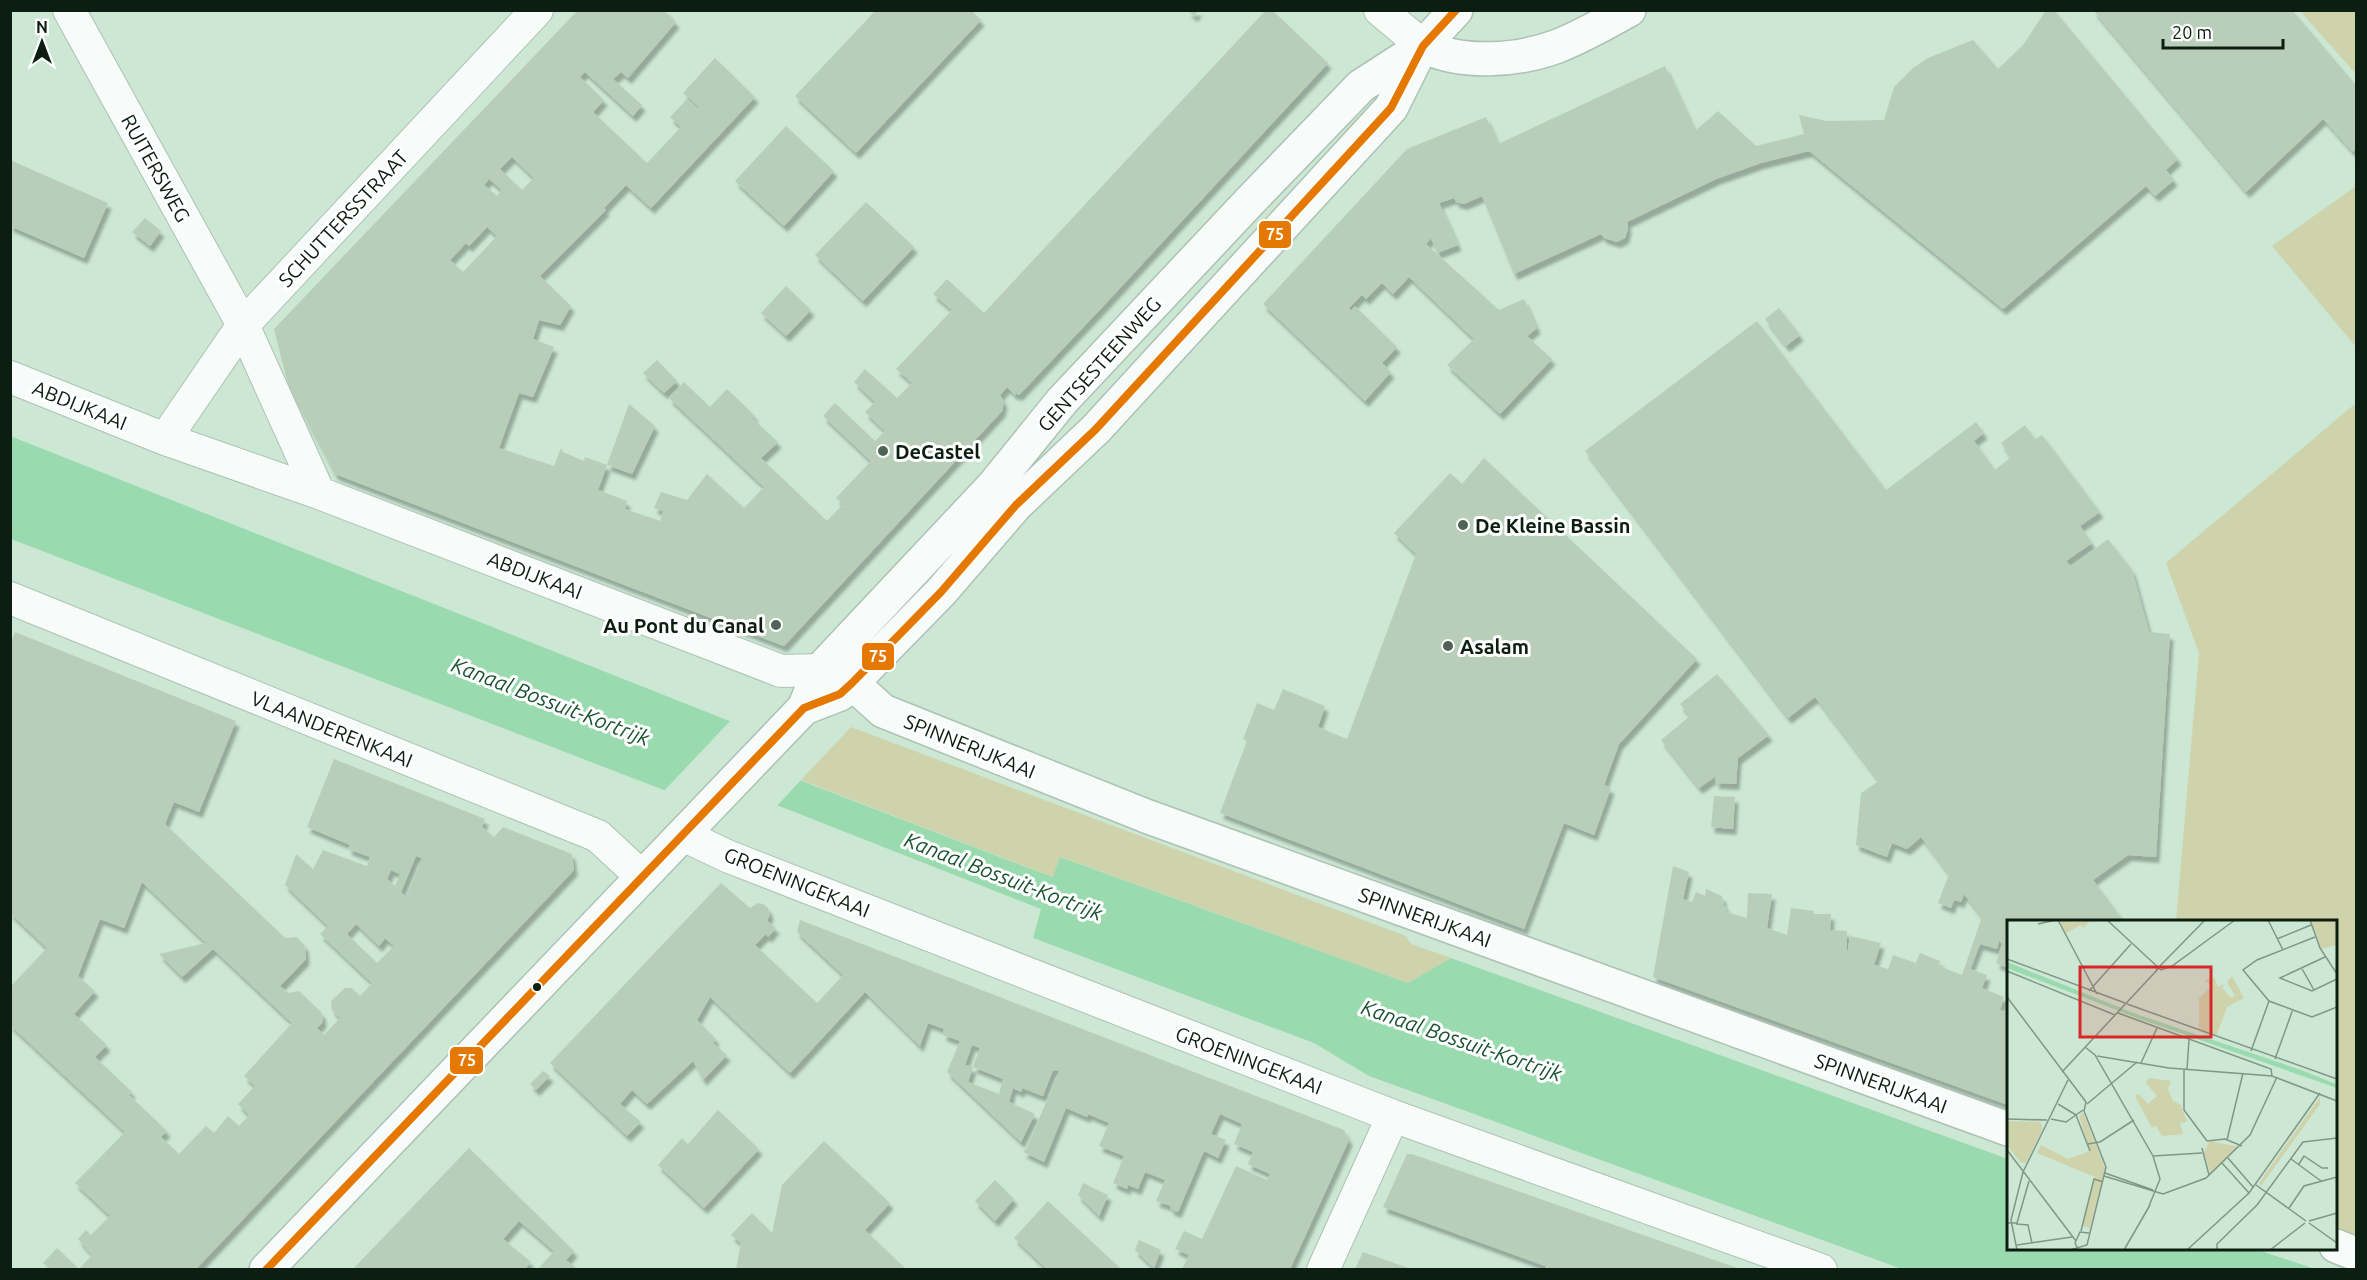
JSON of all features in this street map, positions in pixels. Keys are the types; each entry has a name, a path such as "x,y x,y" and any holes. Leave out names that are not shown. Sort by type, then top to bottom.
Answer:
{"main road":[{"name":"GENTSESTEENWEG","path":"266,1269 804,708 820,670 994,485 1062,401 1266,185 1361,86 1423,46 1456,10"},
{"path":"1423,46 1440,54 1465,58 1520,56 1558,46 1629,10"},
{"name":"GENTSESTEENWEG","path":"804,708 840,694 852,683 941,592 1016,505 1096,429 1391,108 1423,46"},
{"name":"SPINNERIJKAAI","path":"852,683 883,711 1146,816 2007,1129"},
{"path":"2337,1246 2356,1254"}],"street":[{"name":"RUITERSWEG","path":"69,10 243,325"},
{"name":"SCHUTTERSSTRAAT","path":"165,439 243,325 537,10"},
{"path":"1380,10 1423,46"},
{"path":"243,325 319,493"},
{"name":"ABDIJKAAI","path":"10,377 165,439 319,493 781,671 820,670"},
{"name":"VLAANDERENKAAI","path":"10,598 598,836 642,877"},
{"name":"GROENINGEKAAI","path":"687,831 727,856 1393,1116 1821,1269"},
{"path":"1323,1269 1393,1116"}],"shaded area":[{"path":"2300,11 2356,11 2356,74"},
{"path":"2356,186 2356,347 2272,246"},
{"path":"2356,403 2356,1235 2337,1227 2337,920 2176,920 2199,653 2166,563"},
{"path":"851,727 1406,936 1411,944 1451,958 1408,983 1061,857 1053,877 801,780"}],"water":[{"name":"Kanaal Bossuit-Kortrijk","path":"10,436 747,728 726,752 1053,877 1060,857 1408,983 1451,958 2007,1159 2007,1250 2258,1250 2315,1269 1902,1269 1369,1076 1314,1043 1033,938 1041,909 703,776 682,797 11,539"}],"pier":[{"path":"732,719 750,728 730,751 802,779 776,807 704,779 683,800 662,793"}],"building":[{"path":"578,10 668,10 666,12 676,22 628,78 621,72 613,79 642,105 633,116 585,72 580,77 604,100 593,112 647,163 681,127 670,117 687,99 698,109 699,107 683,93 715,58 755,97 651,208 626,185 604,208 606,210 540,276 571,306 560,325 539,320 533,339 554,347 533,397 519,393 499,448 554,466 561,448 563,452 584,461 585,457 607,465 598,490 627,501 625,509 660,521 663,511 654,508 661,492 687,500 707,474 744,508 764,487 669,398 684,382 710,407 727,389 755,416 752,418 778,442 761,458 827,521 843,504 836,498 871,461 823,416 835,403 875,441 885,431 865,412 875,402 854,382 865,369 897,398 912,383 896,369 952,310 933,294 947,279 984,313 1266,10 1272,10 1328,63 1019,395 1016,393 1015,395 1007,387 1000,395 1004,402 1002,411 784,646 335,474 289,388 274,329","holes":["512,157 534,178 522,190 500,169","489,179 502,190 497,196 484,185","487,227 497,236 463,272 450,260 466,243 469,246"]},
{"path":"876,10 971,10 981,20 856,153 795,96"},
{"path":"1187,10 1199,10 1194,16"},
{"path":"2046,10 2054,10 2178,159 2166,170 2174,180 2155,196 2146,186 2003,309 1809,151 1761,163 1716,179 1627,222 1628,229 1625,238 1617,242 1604,238 1601,234 1514,274 1482,196 1464,204 1456,202 1454,198 1439,203 1458,245 1437,253 1431,238 1426,244 1499,310 1524,299 1537,328 1527,336 1552,359 1500,414 1447,365 1474,339 1409,277 1393,294 1382,283 1366,299 1362,295 1349,308 1351,311 1355,306 1397,347 1382,363 1391,372 1365,401 1263,304 1407,149 1486,117 1498,144 1665,66 1695,131 1718,111 1756,146 1804,134 1799,115 1827,121 1884,120 1894,87 1913,68 1928,58 1973,40 1998,69 2023,45"},
{"path":"2093,10 2292,10 2356,85 2356,149 2353,152 2323,119 2246,192"},
{"path":"786,126 834,171 784,226 735,181"},
{"path":"10,160 108,203 84,258 10,226"},
{"path":"866,202 914,247 863,301 815,255"},
{"path":"145,218 161,231 150,246 132,232"},
{"path":"786,286 811,310 786,336 761,313"},
{"path":"1779,308 1800,335 1786,346 1765,319"},
{"path":"1757,321 1886,490 1976,422 1984,433 1974,441 1995,470 2011,457 2001,443 2025,425 2035,439 2042,435 2100,512 2080,526 2092,543 2066,561 2071,567 2108,539 2132,570 2149,632 2170,634 2156,857 2128,855 2093,880 2123,920 2007,920 2007,968 1996,963 2002,944 1999,941 1997,949 1980,944 1970,969 1987,975 1982,988 2004,997 2000,1010 2007,1013 2007,1105 1653,977 1673,866 1689,872 1683,899 1692,902 1696,892 1705,896 1706,889 1722,896 1724,906 1727,907 1726,912 1747,918 1748,893 1772,894 1767,928 1787,935 1791,908 1814,911 1814,914 1831,914 1830,930 1847,931 1847,956 1850,936 1881,943 1874,965 1888,969 1893,955 1916,963 1920,953 1940,961 1939,966 1962,975 1982,917 1964,894 1961,902 1954,900 1951,908 1938,903 1949,874 1921,837 1907,849 1892,843 1887,857 1856,845 1861,793 1879,781 1815,697 1788,718 1585,451"},
{"path":"657,360 677,381 664,393 643,373"},
{"path":"629,404 655,426 632,474 607,465"},
{"path":"1484,458 1697,659 1619,744 1604,785 1611,788 1594,835 1564,823 1524,929 1220,813 1247,741 1243,739 1257,703 1274,710 1283,689 1325,706 1318,727 1347,739 1416,554 1394,533 1450,473 1462,484"},
{"path":"15,632 236,721 199,812 174,802 165,824 285,938 297,937 305,946 306,959 280,986 288,993 299,991 322,1013 323,1022 317,1028 324,1035 340,1018 332,1010 331,1001 345,988 352,988 360,996 372,983 320,934 328,926 285,885 296,854 313,869 323,850 367,866 370,857 348,849 350,845 307,827 334,759 485,819 482,827 494,837 503,827 572,854 574,870 196,1269 79,1269 92,1255 78,1239 86,1230 91,1235 110,1216 75,1183 125,1132 10,1025 10,987 47,948 10,913 10,644","holes":["416,856 422,858 406,897 401,892","391,870 400,874 395,886 387,879","142,882 206,943 159,954 182,977 213,949 292,1023 244,1076 255,1086 238,1104 249,1115 239,1126 228,1116 214,1133 206,1126 179,1154 161,1137 167,1131 129,1095 132,1092 95,1057 107,1045 74,1014 95,991 78,976 100,919 124,928","356,924 379,946 385,938 394,946 377,963 347,934"]},
{"path":"1717,674 1769,735 1738,758 1736,784 1715,783 1716,776 1699,788 1661,740 1690,716 1680,704"},
{"path":"1714,796 1735,797 1733,829 1711,827"},
{"path":"721,883 750,908 758,903 768,908 770,914 767,921 776,928 768,937 766,934 755,945 817,1003 843,975 797,932 800,920 1344,1130 1349,1140 1290,1269 1182,1269 1189,1255 1175,1249 1184,1231 1202,1239 1236,1166 1267,1180 1270,1174 1248,1164 1253,1152 1234,1144 1242,1124 1220,1114 1211,1134 1226,1140 1218,1158 1204,1151 1178,1212 1170,1209 1171,1206 1156,1201 1165,1180 1145,1172 1138,1189 1128,1185 1127,1189 1113,1183 1124,1156 1099,1146 1109,1123 1088,1114 1087,1117 1066,1108 1044,1162 1023,1152 1027,1148 1059,1071 1053,1070 1043,1096 1022,1088 1021,1092 1013,1088 1009,1102 1035,1114 1021,1142 947,1072 960,1041 943,1035 944,1029 928,1023 920,1046 865,992 790,1073 710,997 697,1020 716,1039 713,1043 727,1055 703,1080 693,1061 647,1104 632,1090 620,1104 641,1122 627,1136 550,1063","holes":["972,1045 980,1048 973,1067 965,1065","973,1067 1003,1079 999,1094 968,1082"]},
{"path":"543,1071 550,1076 536,1090 530,1084"},
{"path":"718,1110 759,1149 704,1208 658,1165 682,1138 688,1144"},
{"path":"824,1141 890,1203 865,1230 906,1269 736,1269 741,1243 731,1235 752,1213 772,1233 782,1185"},
{"path":"469,1148 574,1251 566,1260 577,1269 538,1269 554,1251 519,1221 503,1239 531,1262 525,1269 353,1269"},
{"path":"1407,1154 1740,1269 1545,1269 1545,1266 1383,1207"},
{"path":"995,1180 1014,1199 995,1221 975,1201"},
{"path":"1083,1183 1108,1195 1099,1216 1078,1195"},
{"path":"1048,1201 1121,1269 1047,1269 1014,1238"},
{"path":"1139,1240 1161,1250 1154,1268 1135,1250"},
{"path":"57,1248 79,1269 50,1269 43,1263"},
{"path":"1363,1252 1411,1269 1355,1269"}],"transit line":[{"name":"75","path":"266,1270 804,708 840,694 852,683 941,592 1016,505 1096,429 1391,108 1423,46 1456,10"}],"place":[{"name":"DeCastel","path":"883,451"},
{"name":"De Kleine Bassin","path":"1463,525"},
{"name":"Au Pont du Canal","path":"776,625"},
{"name":"Asalam","path":"1448,646"}]}
